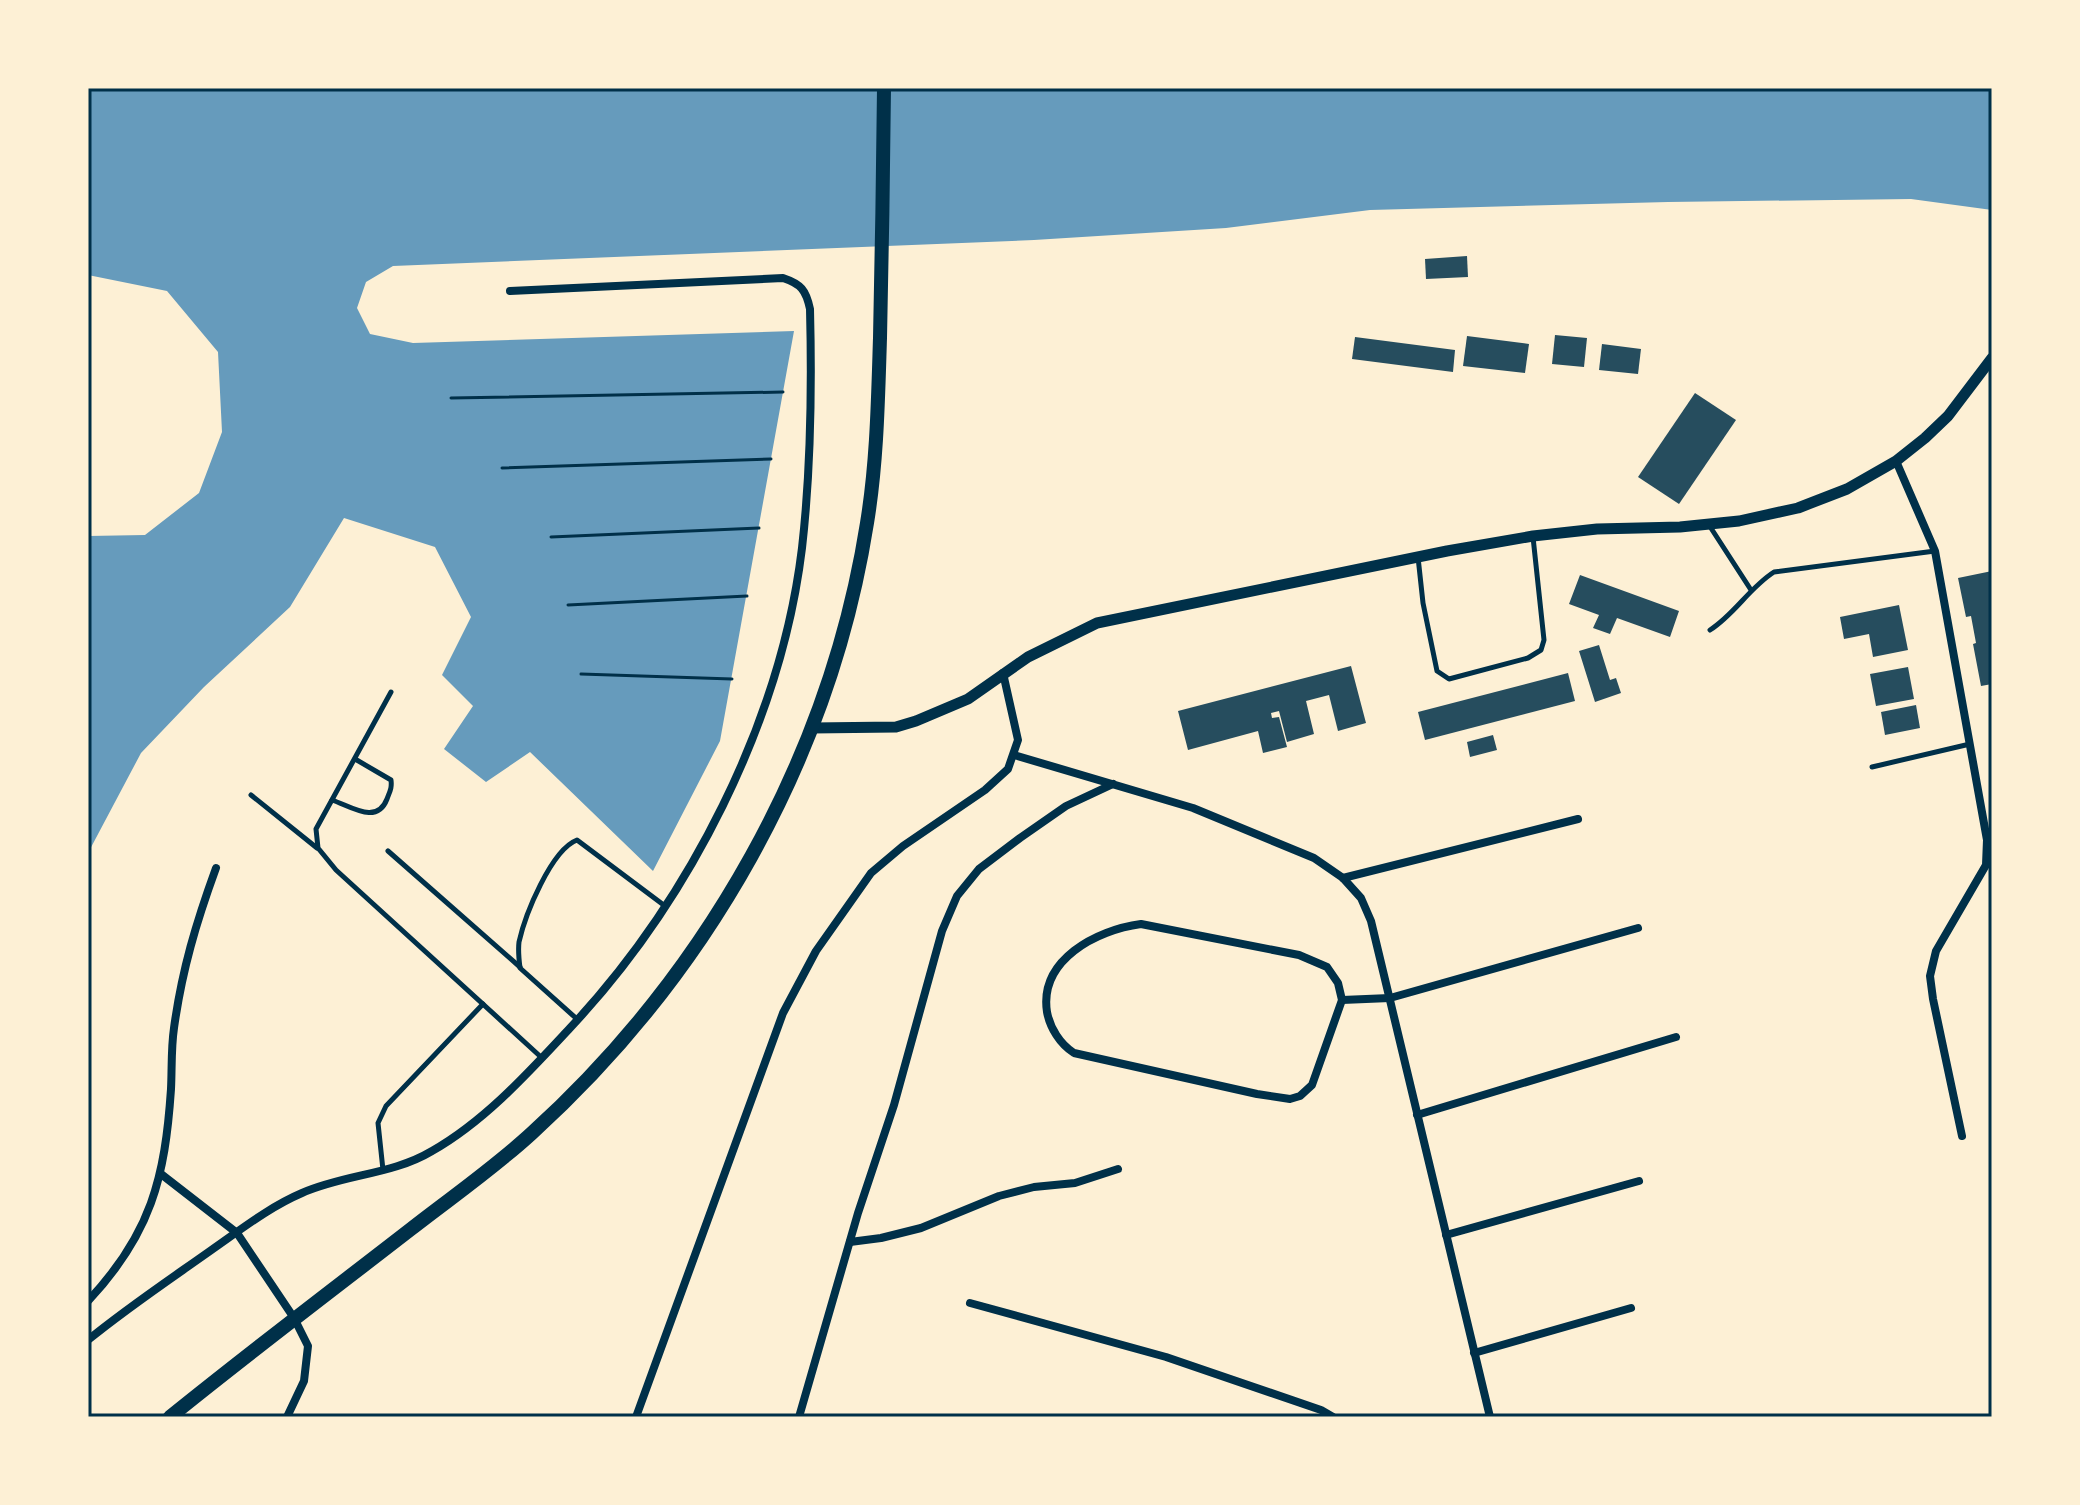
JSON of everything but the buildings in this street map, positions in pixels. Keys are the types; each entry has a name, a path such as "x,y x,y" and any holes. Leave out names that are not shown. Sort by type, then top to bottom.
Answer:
{"main road":[{"path":"170,1417 520,1143 615,1050 672,977 734,886 779,807 812,728 845,627 868,521 877,427 884,88"}],"street":[{"path":"88,1340 144,1297 280,1204 330,1181 412,1162 460,1132 542,1058 609,986 666,906 697,855 728,792 769,691 784,639 801,549 809,458 811,362 807,293 799,283 783,278 510,291"},
{"path":"812,728 896,727 916,721 968,699 1050,644 1097,623 1533,536 1597,529 1709,524 1775,515 1821,500 1866,480 1896,461 1948,416 1991,361"},
{"path":"1896,461 1935,551 1987,840 1986,865 1936,951 1930,976 1962,1136"},
{"path":"636,1417 783,1013 807,965 871,873 903,846 999,779 1008,769 1018,740 1003,673"},
{"path":"1014,755 1206,814 1314,858 1343,878 1366,906 1490,1417"},
{"path":"799,1417 894,1105 942,931 957,896 979,869 1020,838 1066,806 1113,784"},
{"path":"1343,878 1578,819"},
{"path":"88,1301 122,1260 145,1222 161,1174 171,1089 173,1033 183,968 216,868"},
{"path":"1141,924 1318,961 1327,967 1338,983 1342,1000 1312,1085 1300,1096 1290,1099 1074,1053 1064,1046 1055,1033 1048,1017 1046,1000 1052,974 1069,954 1121,928 1141,924"},
{"path":"1342,1000 1390,998 1638,928"},
{"path":"1417,1115 1676,1037"},
{"path":"850,1242 921,1228 999,1196 1034,1187 1075,1183 1118,1169"},
{"path":"161,1174 237,1233 294,1318 308,1346 304,1381 287,1417"},
{"path":"1446,1235 1639,1181"},
{"path":"970,1303 1166,1357 1321,1410 1333,1417"},
{"path":"1474,1353 1631,1308"}],"lane":[{"path":"1709,524 1751,590"},
{"path":"1418,557 1423,603 1437,671 1449,679 1528,658 1541,650 1544,640 1533,536"},
{"path":"1710,630 1726,619 1751,590 1774,572 1935,551"},
{"path":"318,848 316,829 391,692"},
{"path":"1872,767 1971,743"},
{"path":"332,800 369,813 380,812 383,808 392,786 391,780 355,759"},
{"path":"251,795 318,848 336,870 542,1058"},
{"path":"520,968 519,944 539,888 567,843 577,840 666,906"},
{"path":"388,851 578,1020"},
{"path":"383,1171 378,1123 386,1106 483,1004"}],"path":[{"path":"451,398 783,392"},
{"path":"502,468 771,459"},
{"path":"551,537 759,528"},
{"path":"568,605 747,596"},
{"path":"581,674 732,679"}],"water":[{"path":"88,88 1992,88 1992,210 1911,199 1370,210 1226,228 1034,240 393,266 366,282 357,308 370,334 413,343 794,331 720,741 653,871 530,752 486,782 444,749 473,706 442,675 471,617 435,547 344,518 290,607 204,687 141,753 88,853 88,536 145,535 199,493 222,432 218,352 167,291 88,275"}]}
